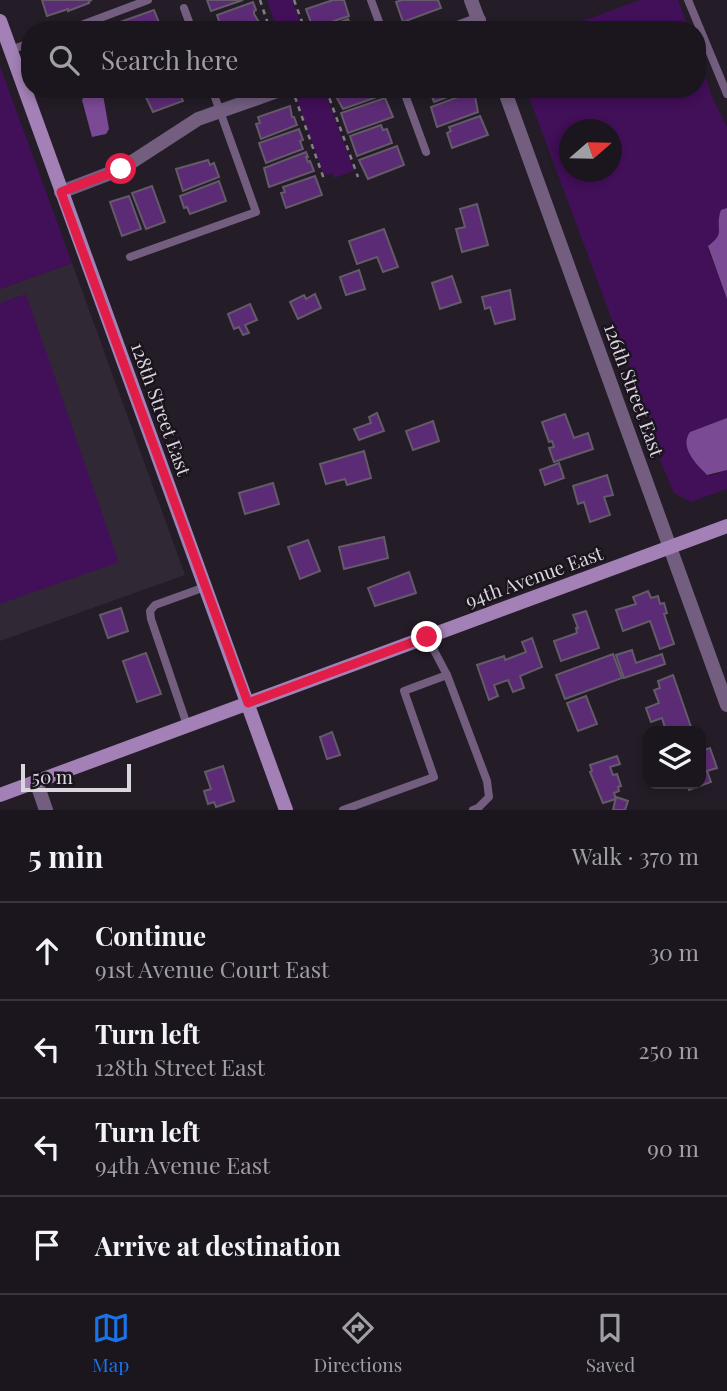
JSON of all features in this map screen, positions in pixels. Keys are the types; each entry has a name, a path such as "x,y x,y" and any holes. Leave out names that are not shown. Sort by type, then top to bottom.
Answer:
{"street":[{"path":"471,0 479,21"},
{"name":"128th Street East","path":"0,21 21,81"},
{"name":"128th Street East","path":"27,98 286,810"},
{"path":"61,192 121,169 198,119 270,98"},
{"name":"126th Street East","path":"507,98 727,705"},
{"name":"94th Avenue East","path":"0,795 727,526"},
{"path":"36,781 46,810"}],"lane":[{"path":"92,21 148,0"},
{"path":"371,0 379,21"},
{"path":"688,0 697,21"},
{"path":"184,8 188,21"},
{"path":"706,43 727,94"},
{"path":"10,50 21,46"},
{"path":"130,257 256,212 215,98"},
{"path":"406,98 426,152"},
{"path":"187,725 150,611 155,605 205,587"},
{"path":"427,637 447,676 487,781 489,797 473,810"},
{"path":"343,810 435,777 404,691 447,676"}],"path":[{"path":"260,0 267,21"},
{"path":"294,0 302,21"},
{"path":"291,98 325,182"},
{"path":"329,98 358,177"}],"shaded area":[{"path":"267,0 292,0 300,21 274,21"},
{"path":"640,0 678,0 686,21 583,21"},
{"path":"0,66 72,263 0,289"},
{"path":"706,79 727,127 727,208 721,210 721,237 710,244 708,249 727,299 727,418 690,432 710,476 727,470 727,489 691,502 674,493 660,460 661,451 561,182 622,182 622,119 559,119 559,177 529,98 706,98"},
{"path":"104,98 109,129 106,134 92,137 82,100"},
{"path":"327,98 354,171 334,178 332,173 324,175 297,99"},
{"path":"727,208 727,299 708,246 719,234 721,210"},
{"path":"72,263 185,575 0,641 0,289"},
{"path":"26,294 119,562 0,604 0,303"},
{"path":"727,418 727,470 707,475 690,455 687,438 690,432"}],"building":[{"path":"42,0 92,0 68,11 47,16"},
{"path":"207,0 243,0 211,11"},
{"path":"333,0 344,0 349,16 334,21 310,21 306,9"},
{"path":"438,0 441,8 403,21 396,2"},
{"path":"253,2 256,10 254,14 258,21 219,21 217,15"},
{"path":"154,10 158,21 123,21"},
{"path":"146,98 182,98 183,101 153,112"},
{"path":"337,98 374,98 343,109"},
{"path":"385,98 393,117 348,133 341,113"},
{"path":"455,98 475,98 478,112 437,127 431,107"},
{"path":"290,106 297,125 261,139 256,124 260,123 258,117"},
{"path":"480,116 488,135 452,148 447,133 451,131 449,127"},
{"path":"381,125 383,130 387,129 392,143 357,156 350,136"},
{"path":"299,129 303,149 266,163 259,143"},
{"path":"397,146 404,165 368,179 359,160"},
{"path":"306,152 314,171 269,187 264,168"},
{"path":"208,160 210,165 214,163 219,177 183,191 176,169"},
{"path":"315,176 322,195 286,208 281,193 285,192 283,187"},
{"path":"219,181 226,201 190,214 187,207 184,208 180,196"},
{"path":"152,186 165,222 146,229 132,193"},
{"path":"129,196 141,229 122,236 110,202"},
{"path":"477,204 488,245 462,252 456,229 465,227 460,209"},
{"path":"384,229 398,267 383,272 377,257 357,264 349,241"},
{"path":"359,270 365,289 346,295 340,277"},
{"path":"452,276 461,302 440,309 432,283"},
{"path":"510,290 515,319 495,324 490,307 485,309 482,297"},
{"path":"315,294 321,308 298,319 290,302 304,295 306,299"},
{"path":"250,304 257,320 245,325 249,333 243,335 239,327 234,329 228,314"},
{"path":"377,413 384,431 359,440 354,429 371,423 369,417"},
{"path":"565,414 574,438 588,433 593,449 554,462 549,448 554,447 552,441 549,442 542,422"},
{"path":"433,421 439,441 413,450 406,431"},
{"path":"364,451 371,478 347,485 345,479 326,484 320,464"},
{"path":"559,463 564,478 545,485 540,470"},
{"path":"607,475 613,495 604,497 610,515 590,522 584,502 578,504 573,486"},
{"path":"273,483 279,504 245,514 239,493"},
{"path":"384,537 388,558 344,569 339,547"},
{"path":"308,540 320,571 300,579 288,547"},
{"path":"409,572 416,593 375,606 368,588"},
{"path":"648,591 651,598 658,596 660,604 664,603 667,613 664,614 674,644 660,649 650,621 623,631 616,610 636,604 633,597"},
{"path":"121,608 128,631 108,638 100,615"},
{"path":"586,611 599,648 561,661 554,641 577,633 573,615"},
{"path":"532,638 542,667 520,676 524,688 513,692 508,680 494,685 498,696 489,700 477,665 504,656 505,660 526,652 522,642"},
{"path":"632,650 636,663 662,654 665,664 624,678 616,655"},
{"path":"146,653 161,694 137,702 123,661"},
{"path":"613,654 622,678 565,699 556,675"},
{"path":"673,675 691,726 664,726 662,718 651,722 646,708 659,703 654,690 660,688 658,681"},
{"path":"586,696 597,724 578,731 567,703"},
{"path":"332,732 340,755 327,759 320,737"},
{"path":"710,748 717,768 707,771 711,782 706,784 706,749"},
{"path":"617,756 620,764 610,767 613,775 617,774 621,786 618,787 619,791 614,793 616,799 603,803 590,772 590,765"},
{"path":"223,766 234,801 216,807 214,802 208,804 204,791 211,789 205,772"},
{"path":"616,797 628,801 625,810 613,810"}],"route":[{"path":"121,169 61,192 248,703 427,637"}]}
